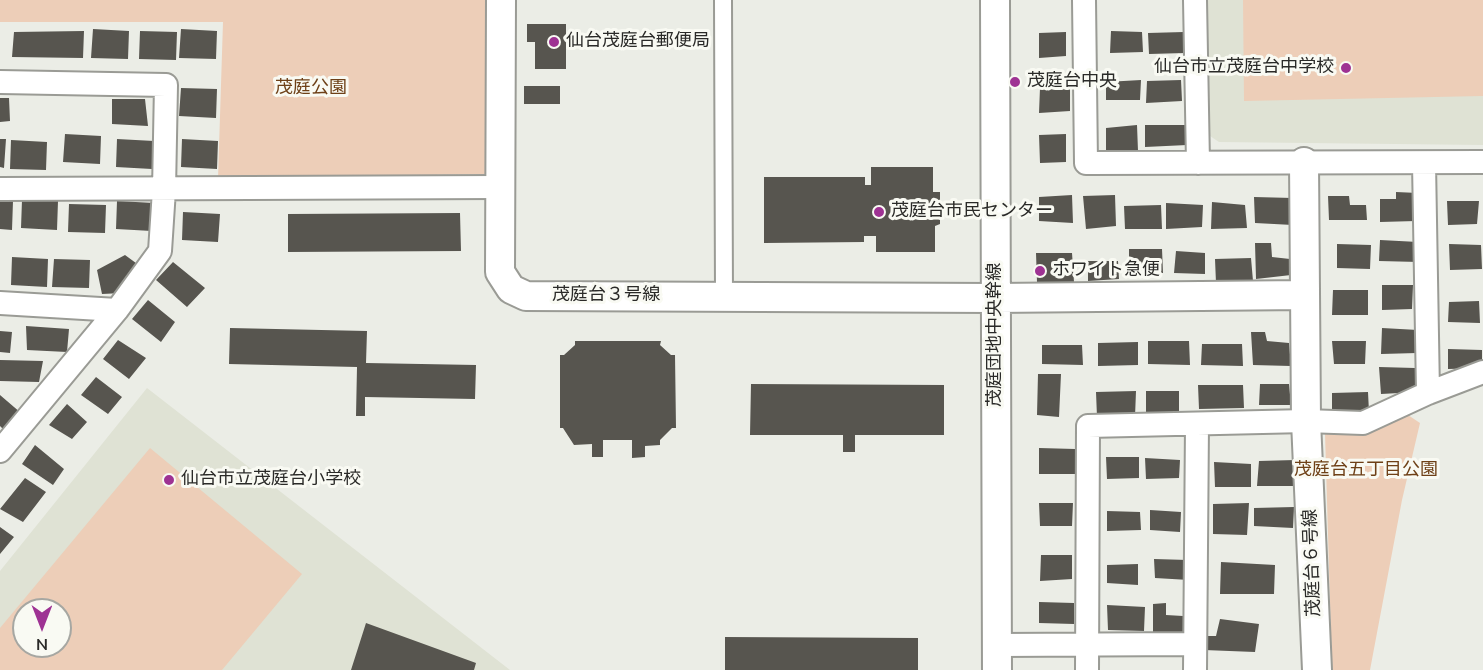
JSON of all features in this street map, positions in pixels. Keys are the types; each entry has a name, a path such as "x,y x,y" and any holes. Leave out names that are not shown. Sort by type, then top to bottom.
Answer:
{"street":[{"name":"茂庭台３号線","path":"501,0 500,272 511,289 526,296 995,298 1304,295"},
{"path":"723,0 724,296"},
{"name":"茂庭団地中央幹線","path":"995,0 997,657"},
{"path":"1084,0 1086,163 1483,162"},
{"path":"1196,0 1197,163"},
{"path":"0,82 166,85 160,251 117,310 0,451"},
{"name":"茂庭台６号線","path":"1304,162 1306,421 1317,670"},
{"path":"1424,163 1428,393"},
{"path":"0,189 500,187"},
{"path":"0,303 117,310"},
{"path":"1087,670 1088,426 1306,421 1362,423 1428,393 1483,372"},
{"path":"1195,670 1197,424"},
{"path":"997,657 1087,645 1195,644"}],"shaded area":[{"name":"仙台市立茂庭台中学校","path":"1206,0 1483,0 1483,145 1219,142 1210,136"},
{"name":"仙台市立茂庭台小学校","path":"147,388 510,670 0,670 0,571"}],"green space":[{"name":"茂庭公園","path":"0,0 486,0 485,174 218,179 223,22 0,22"},
{"path":"1243,0 1483,0 1483,96 1244,101"},
{"name":"茂庭台五丁目公園","path":"1396,407 1420,423 1402,500 1370,670 1332,670 1325,433 1367,431"},
{"path":"150,448 302,574 222,670 0,670 0,628 12,614 12,658 72,658 72,598 25,598"}],"building":[{"path":"527,24 566,24 566,69 535,69 535,42 527,42"},
{"path":"93,29 129,31 128,59 91,58"},
{"path":"181,29 217,31 216,59 179,58"},
{"path":"84,31 83,58 12,57 14,32"},
{"path":"140,31 177,32 176,60 139,59"},
{"path":"1111,31 1142,32 1143,52 1110,53"},
{"path":"1066,32 1066,56 1039,58 1039,33"},
{"path":"1184,32 1185,53 1149,54 1148,33"},
{"path":"1141,80 1140,100 1106,100 1106,82"},
{"path":"1181,80 1182,101 1146,103 1147,81"},
{"path":"524,86 560,86 560,104 524,104"},
{"path":"1070,87 1070,111 1039,113 1040,88"},
{"path":"181,88 217,89 216,118 179,116"},
{"path":"0,98 9,98 10,121 0,122"},
{"path":"112,99 145,99 148,126 112,124"},
{"path":"1137,125 1138,151 1106,153 1106,128"},
{"path":"1145,125 1186,125 1187,145 1145,147"},
{"path":"65,134 101,136 100,164 63,162"},
{"path":"1066,134 1066,162 1040,163 1039,135"},
{"path":"0,139 6,139 4,168 0,167"},
{"path":"117,139 154,141 152,169 116,167"},
{"path":"182,139 218,141 217,169 181,167"},
{"path":"11,140 47,142 46,170 10,169"},
{"path":"871,167 933,167 933,192 940,192 940,224 935,226 935,252 876,252 876,236 864,236 864,242 764,243 764,177 865,177 865,185 871,185"},
{"path":"1396,192 1418,193 1416,221 1380,222 1380,199 1396,199"},
{"path":"1072,195 1073,223 1039,221 1039,197"},
{"path":"1115,195 1116,226 1086,229 1083,196"},
{"path":"1328,196 1349,196 1350,205 1366,205 1367,220 1329,220"},
{"path":"1254,197 1293,198 1293,225 1255,223"},
{"path":"22,200 58,201 57,230 21,228"},
{"path":"0,201 13,201 12,230 0,229"},
{"path":"117,201 154,203 152,231 116,229"},
{"path":"1447,201 1479,201 1477,224 1448,225"},
{"path":"1212,202 1245,205 1247,228 1211,229"},
{"path":"1166,203 1203,205 1202,227 1166,229"},
{"path":"69,204 106,205 105,233 68,232"},
{"path":"1161,205 1162,229 1125,229 1124,206"},
{"path":"183,212 220,214 218,242 182,240"},
{"path":"460,213 461,251 288,252 288,214"},
{"path":"1380,240 1418,242 1419,262 1379,261"},
{"path":"1255,243 1271,243 1272,257 1290,259 1291,275 1256,279"},
{"path":"1337,244 1371,245 1370,269 1337,268"},
{"path":"1449,244 1481,245 1482,269 1450,270"},
{"path":"1129,249 1162,249 1163,273 1129,275"},
{"path":"1176,251 1205,253 1205,274 1174,273"},
{"path":"1036,253 1072,253 1074,282 1037,282"},
{"path":"125,255 140,266 122,293 102,294 97,270"},
{"path":"12,257 48,259 47,287 11,285"},
{"path":"1251,258 1253,281 1216,283 1215,259"},
{"path":"54,259 90,260 89,288 52,287"},
{"path":"1088,261 1118,261 1119,279 1088,281"},
{"path":"173,262 205,288 187,307 156,280"},
{"path":"1382,285 1413,285 1412,309 1382,310"},
{"path":"1333,290 1368,290 1368,315 1332,315"},
{"path":"148,300 175,322 161,342 132,319"},
{"path":"1479,301 1480,323 1448,322 1449,302"},
{"path":"26,326 69,329 67,352 27,350"},
{"path":"230,328 367,331 366,363 476,365 475,399 365,397 365,416 356,416 357,367 229,364"},
{"path":"1382,328 1418,330 1417,353 1381,354"},
{"path":"0,331 12,332 10,353 0,352"},
{"path":"1251,332 1265,332 1267,341 1289,343 1291,366 1253,365"},
{"path":"118,340 146,358 129,379 103,359"},
{"path":"575,341 661,341 660,345 671,355 675,355 676,428 672,428 660,440 660,445 645,446 645,457 632,458 632,440 603,440 603,457 592,457 592,444 574,445 563,428 560,428 560,355 564,355 575,345"},
{"path":"1148,341 1189,341 1190,365 1148,364"},
{"path":"1332,341 1366,341 1365,364 1334,364"},
{"path":"1138,342 1138,365 1098,366 1098,343"},
{"path":"1202,344 1242,344 1243,366 1201,365"},
{"path":"1042,345 1082,345 1083,365 1042,364"},
{"path":"1448,349 1482,350 1482,368 1448,369"},
{"path":"0,360 43,361 39,382 0,381"},
{"path":"1379,367 1415,368 1417,392 1381,394"},
{"path":"1038,374 1061,374 1059,417 1037,415"},
{"path":"96,377 122,397 108,414 81,395"},
{"path":"751,384 944,385 944,435 855,435 855,452 843,452 843,435 750,435"},
{"path":"1260,384 1289,384 1291,405 1259,405"},
{"path":"1198,385 1243,385 1244,408 1199,409"},
{"path":"1136,391 1135,417 1097,417 1096,392"},
{"path":"1146,391 1179,391 1179,416 1146,414"},
{"path":"1368,392 1369,412 1332,412 1332,393"},
{"path":"0,395 21,413 4,430 0,426"},
{"path":"67,404 87,422 72,439 49,425"},
{"path":"35,445 64,469 53,485 22,464"},
{"path":"1039,448 1075,449 1075,474 1039,474"},
{"path":"1106,457 1139,457 1139,478 1107,479"},
{"path":"1145,458 1180,460 1179,478 1146,479"},
{"path":"1295,460 1293,486 1257,486 1259,461"},
{"path":"1214,462 1251,464 1251,487 1215,487"},
{"path":"25,478 46,492 23,522 0,509"},
{"path":"1039,503 1073,503 1072,526 1040,526"},
{"path":"1249,503 1247,535 1213,534 1213,504"},
{"path":"1294,507 1293,528 1254,526 1254,508"},
{"path":"1150,510 1181,512 1180,532 1150,530"},
{"path":"1107,511 1140,512 1141,530 1107,531"},
{"path":"0,527 14,537 0,554"},
{"path":"1041,555 1072,555 1072,579 1040,581"},
{"path":"1154,559 1188,560 1189,580 1155,578"},
{"path":"1221,562 1275,565 1274,594 1220,594"},
{"path":"1138,564 1138,585 1107,583 1107,565"},
{"path":"1039,602 1074,603 1074,624 1039,623"},
{"path":"1166,603 1166,615 1183,616 1183,639 1153,636 1153,604"},
{"path":"1107,605 1145,607 1144,631 1108,630"},
{"path":"1220,619 1259,624 1255,652 1204,650 1205,636 1216,636"},
{"path":"366,623 476,663 474,670 351,670"},
{"path":"725,637 918,638 918,670 725,670"}],"place":[{"name":"仙台茂庭台郵便局","path":"554,42"},
{"name":"仙台市立茂庭台中学校","path":"1346,68"},
{"name":"茂庭台中央","path":"1015,82"},
{"name":"茂庭台市民センター","path":"879,212"},
{"name":"ホワイト急便","path":"1040,271"},
{"name":"仙台市立茂庭台小学校","path":"169,480"}]}
